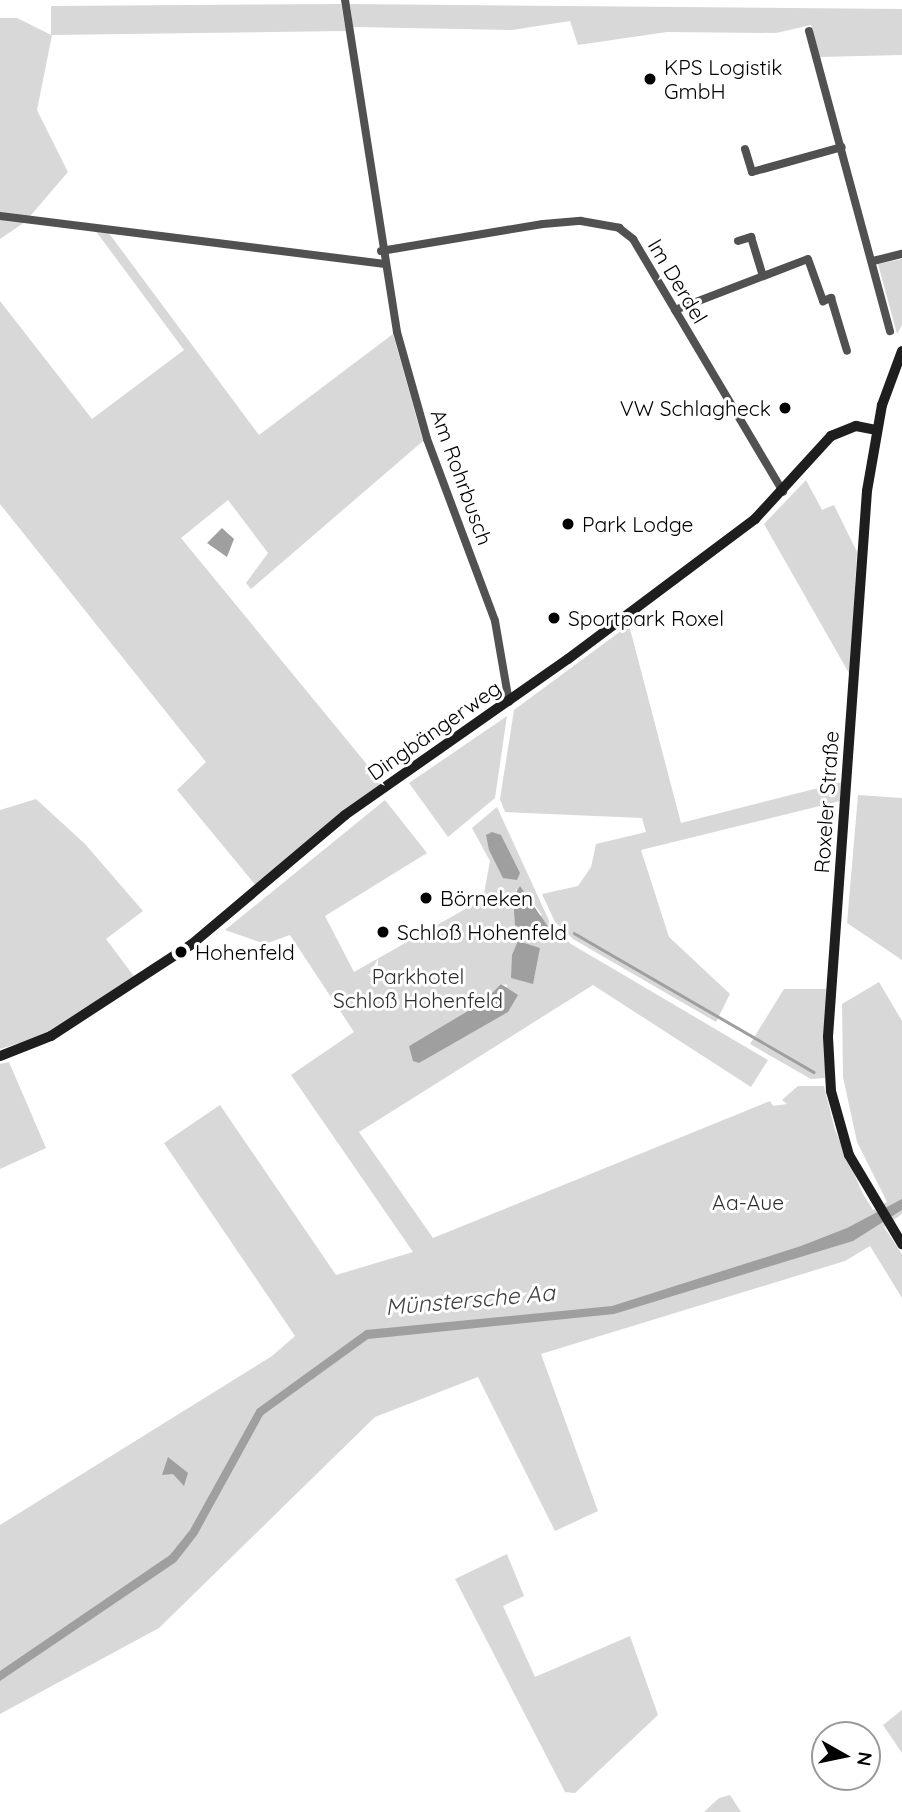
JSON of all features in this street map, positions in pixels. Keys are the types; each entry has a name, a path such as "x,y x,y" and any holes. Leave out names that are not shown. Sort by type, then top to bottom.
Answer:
{"main road":[{"name":"Roxeler Straße","path":"902,351 876,430 864,529 828,1037 831,1091 839,1128 874,1204 902,1244"},
{"name":"Dingbängerweg","path":"0,1056 51,1036 161,965 345,815 509,702 755,519 783,492 831,436 856,426 876,430"}],"street":[{"name":"Am Rohrbusch","path":"345,0 383,264 427,439 495,621 509,702"},
{"path":"809,31 890,331"},
{"path":"745,149 752,172 842,147"},
{"path":"0,216 383,264"},
{"name":"Im Derdel","path":"381,251 543,224 606,224 633,239 783,492"},
{"path":"738,241 751,237 762,273"},
{"path":"873,261 902,254"},
{"path":"675,310 762,273 807,259 823,301 831,298 848,351"}],"green space":[{"path":"341,4 346,31 52,35 37,110 68,172 25,222 0,239 0,18 17,18 51,35 51,6"},
{"path":"350,4 902,9 902,55 820,57 811,25 776,33 667,32 578,45 570,21 512,30 353,27"},
{"path":"95,230 108,232 259,435 393,334 423,441 251,589 246,583 268,553 228,500 181,538 383,784 257,887 177,790 206,762 0,504 0,301 92,419 184,350"},
{"path":"902,259 902,325 897,334 878,264"},
{"path":"806,480 822,510 834,505 857,552 850,675 764,524"},
{"path":"629,625 681,823 842,782 840,801 641,850 669,937 730,994 716,1022 573,939 555,922 542,894 578,886 591,867 596,844 646,832 642,818 505,812 500,799 514,710"},
{"path":"507,716 495,798 448,837 409,783"},
{"path":"858,795 902,798 902,960 847,923"},
{"path":"36,799 85,844 143,911 106,939 136,979 51,1033 0,1049 0,810"},
{"name":"Aa-Aue","path":"385,800 427,853 325,916 354,972 483,899 490,861 472,828 497,807 551,925 571,944 768,1060 751,1087 593,985 359,1132 433,1238 770,1101 773,1106 787,1104 782,1100 798,1086 824,1086 835,1130 863,1194 873,1210 887,1202 857,1142 843,1077 842,1004 879,982 902,1021 902,1214 884,1227 902,1254 902,1298 870,1246 845,1261 541,1354 598,1511 555,1531 478,1377 375,1417 159,1628 0,1714 0,1525 272,1356 295,1336 164,1143 220,1105 336,1275 413,1252 291,1075 354,1032 290,935 265,944 225,930","holes":["516,889 532,901 542,915 515,925","501,984 508,985 460,1037 419,1063 409,1046 483,1002"]},
{"path":"784,989 827,989 825,1078 811,1079 750,1044"},
{"path":"9,1062 46,1148 0,1169 0,1064"},
{"path":"507,1554 524,1596 503,1606 535,1677 630,1636 658,1715 575,1793 565,1792 455,1579"},
{"path":"902,1710 902,1753 883,1725"},
{"path":"730,1795 741,1812 704,1812 719,1798"}],"shaded area":[{"path":"222,528 234,539 227,557 207,543"},
{"path":"492,832 501,835 520,873 517,880 503,878 489,850 486,835"},
{"path":"520,886 549,928 539,939 515,925 513,897"},
{"path":"518,941 540,948 533,984 511,978 512,955"},
{"path":"501,984 518,995 508,1012 419,1063 413,1061 409,1046 483,1002"},
{"path":"902,1199 902,1210 853,1241 614,1314 368,1339 263,1415 197,1535 176,1562 0,1681 0,1671 170,1555 190,1530 257,1409 366,1330 612,1306 801,1246 847,1228"},
{"path":"168,1457 188,1473 184,1486 173,1474 162,1475"}],"waterway":[{"path":"574,933 814,1072"}],"place":[{"name":"KPS Logistik GmbH","path":"650,79"},
{"name":"VW Schlagheck","path":"785,408"},
{"name":"Park Lodge","path":"568,524"},
{"name":"Sportpark Roxel","path":"554,618"},
{"name":"Börneken","path":"426,898"},
{"name":"Schloß Hohenfeld","path":"383,932"},
{"name":"Hohenfeld","path":"181,952"}],"park label":[{"name":"Parkhotel Schloß Hohenfeld","path":"418,988"}],"water label":[{"name":"Münstersche Aa","path":"470,1300"}]}
